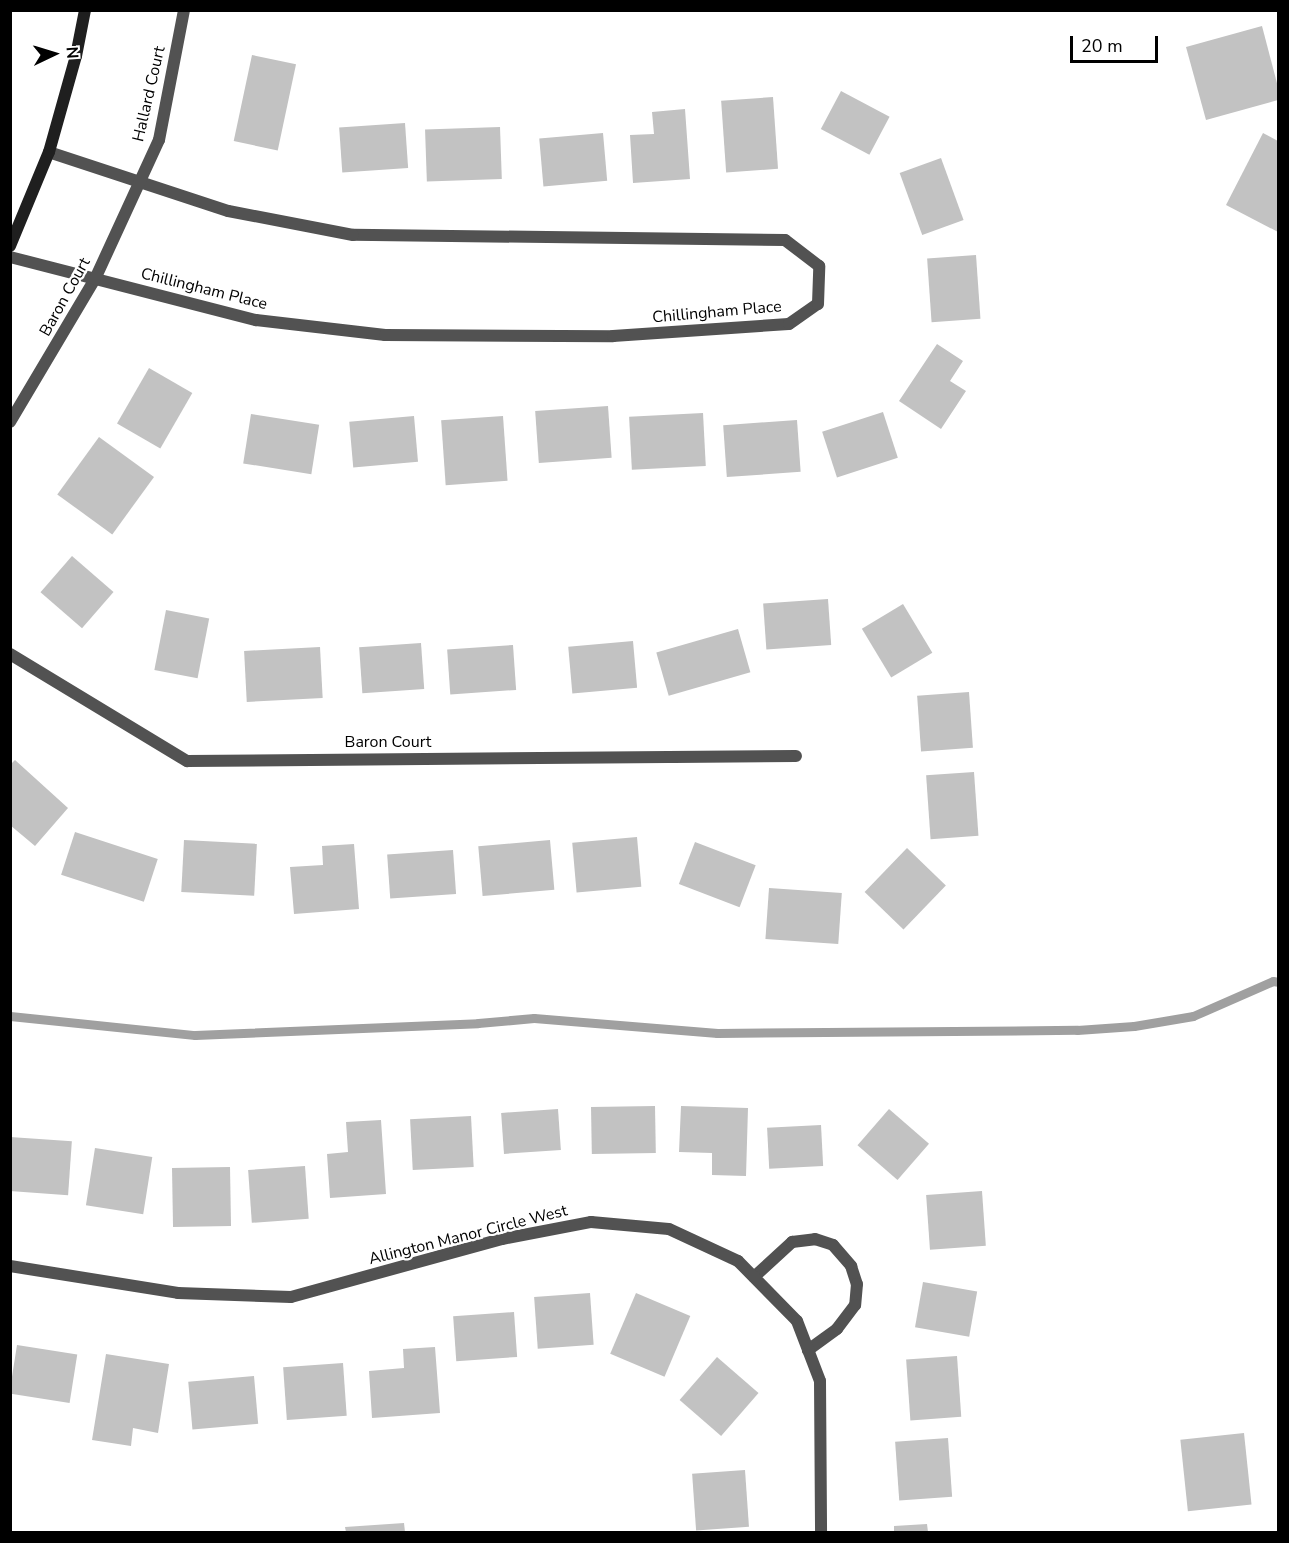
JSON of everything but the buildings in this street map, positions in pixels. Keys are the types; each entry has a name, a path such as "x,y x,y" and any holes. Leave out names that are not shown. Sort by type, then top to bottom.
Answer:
{"street":[{"path":"10,246 49,152 76,57 85,10"},
{"name":"Hallard Court","path":"139,183 159,140 184,10"},
{"name":"Chillingham Place","path":"10,257 256,320 385,335 612,336 765,326 789,324 818,304 819,266 785,240 353,235 228,211 49,152"},
{"name":"Baron Court","path":"10,422 18,413 95,279 139,183"},
{"name":"Baron Court","path":"10,654 187,760 796,756"},
{"name":"Allington Manor Circle West","path":"10,1266 178,1293 291,1297 502,1239 591,1222 669,1229 738,1261 797,1320 820,1381 821,1533"},
{"path":"754,1277 792,1242 815,1239 833,1245 851,1266 857,1284 855,1305 837,1329 808,1350"}],"waterway":[{"path":"10,1016 195,1035 478,1023 534,1018 717,1033 1077,1030 1134,1026 1193,1016 1273,981 1278,982"}]}
